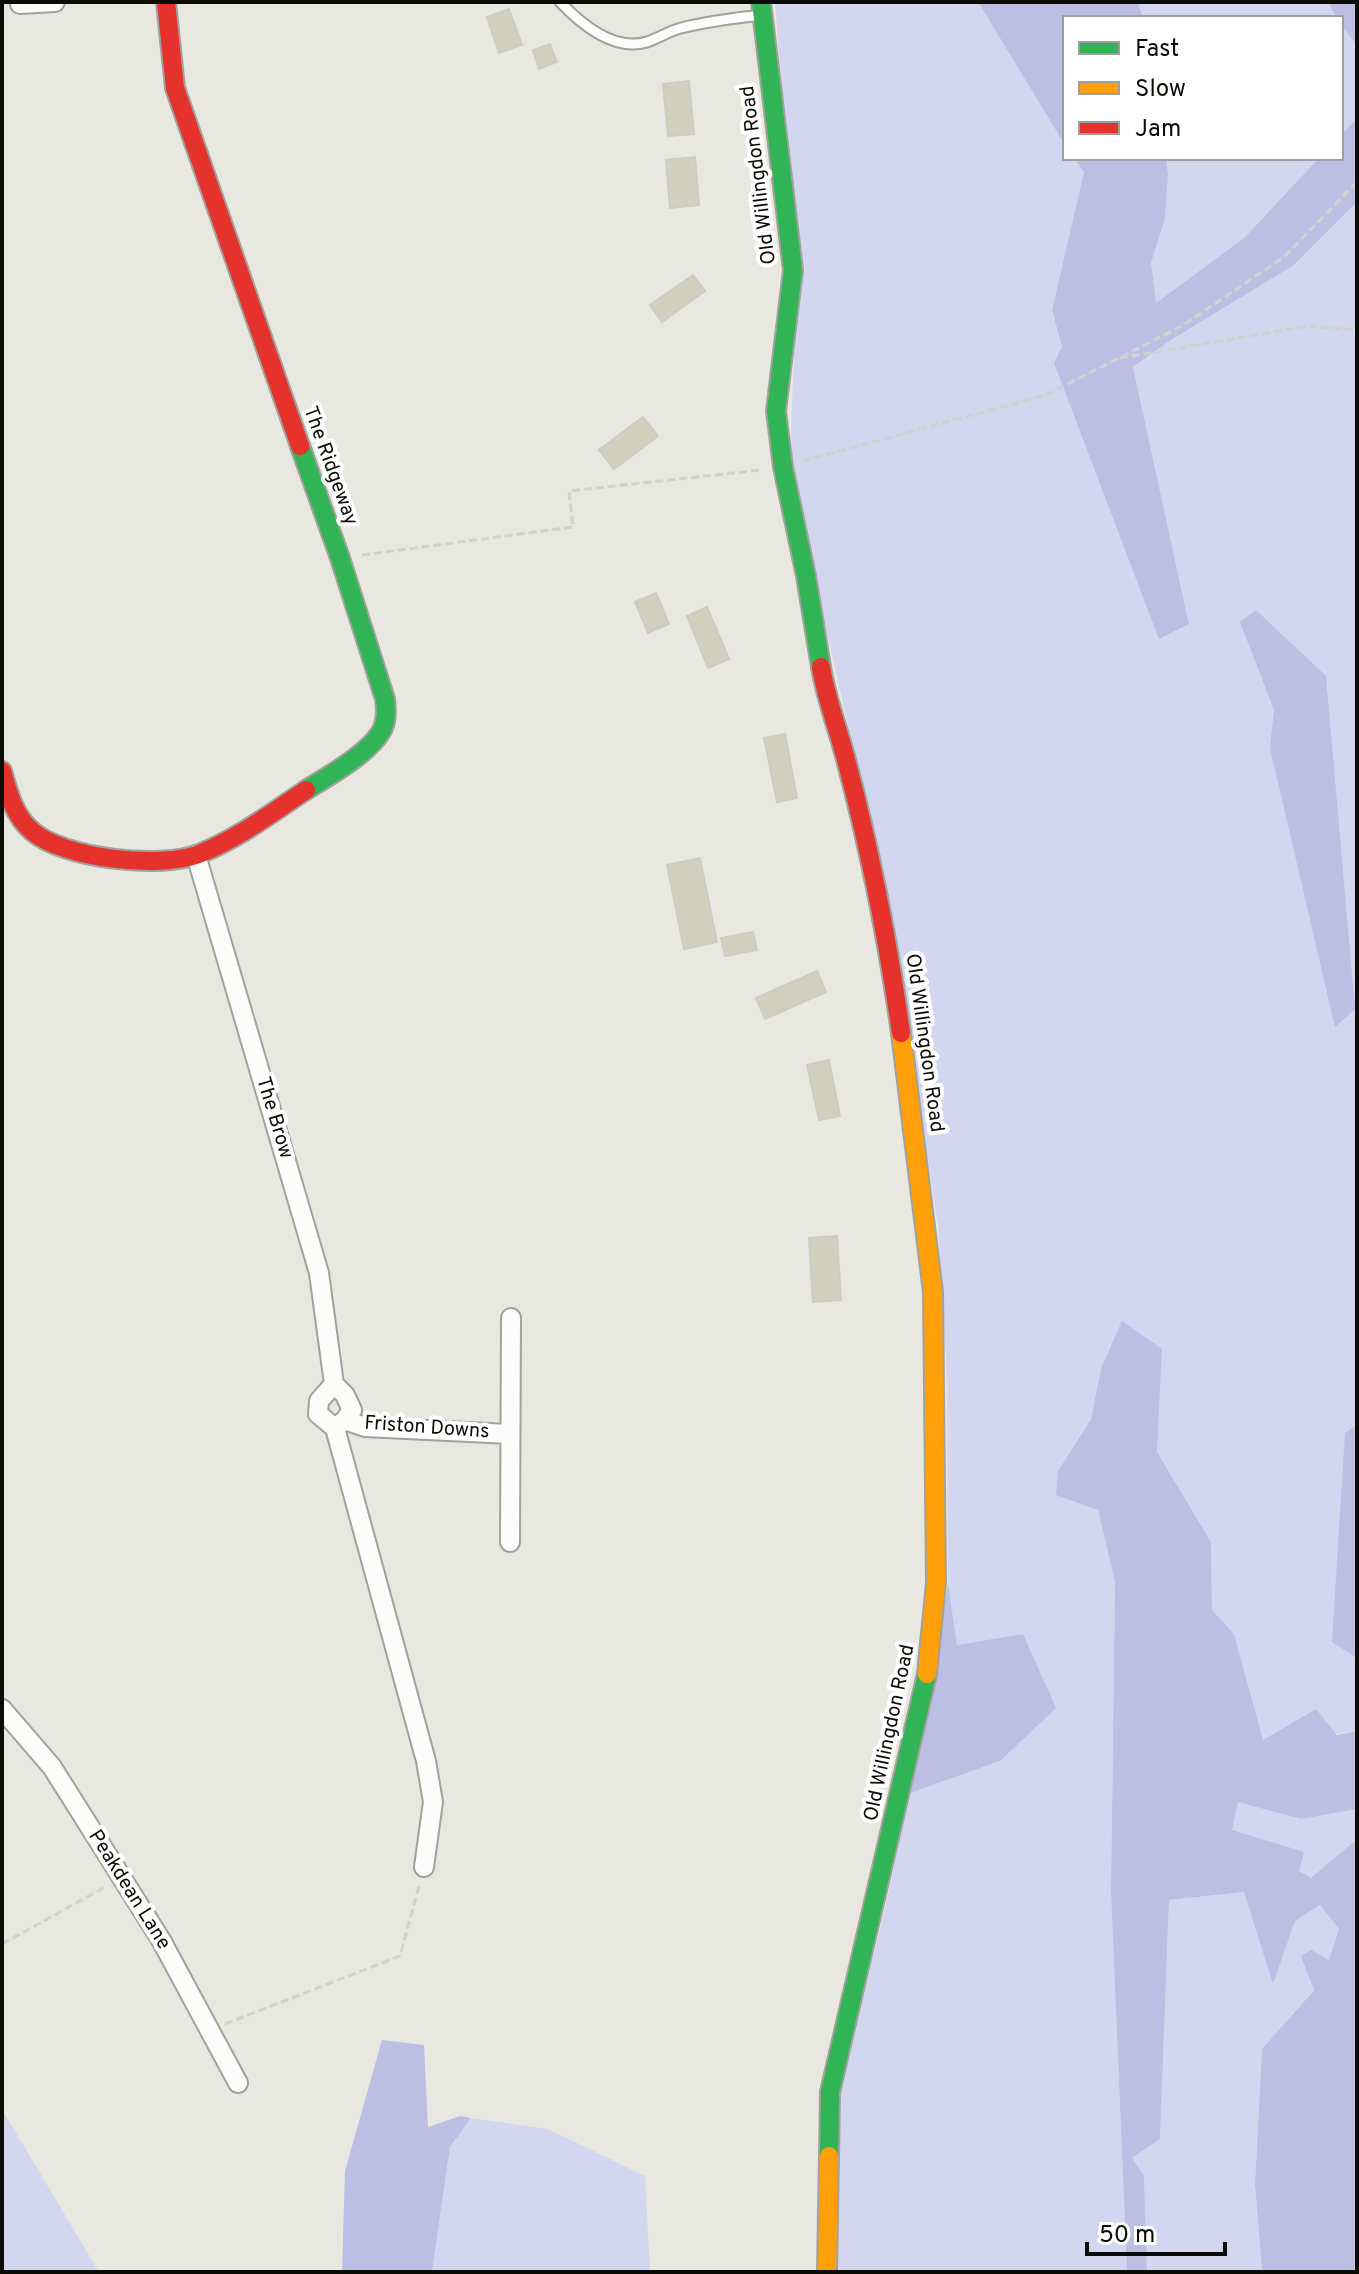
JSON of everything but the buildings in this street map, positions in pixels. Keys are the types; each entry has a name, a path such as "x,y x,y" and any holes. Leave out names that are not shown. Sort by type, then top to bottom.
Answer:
{"street":[{"path":"20,4 55,2"},
{"name":"The Ridgeway","path":"2,771 10,801 24,823 40,838 135,861 168,861 196,855 225,840 362,752 379,737 387,720 385,699 340,558 175,88 166,2"},
{"name":"Old Willingdon Road","path":"762,9 793,270 776,411 783,467 806,576 825,694 845,756 891,961 933,1292 936,1583 929,1664 830,2092 827,2272"},
{"name":"The Brow","path":"196,855 319,1273 334,1384 345,1395 352,1410 340,1424 340,1453 426,1761 433,1802 424,1867"},
{"name":"Friston Downs","path":"510,1542 511,1318"},
{"name":"The Brow","path":"334,1384 319,1401 318,1414 340,1424"},
{"name":"Friston Downs","path":"340,1424 510,1434"},
{"name":"Peakdean Lane","path":"2,1709 52,1767 161,1940 238,2083"}],"lane":[{"path":"560,2 582,23 608,38 627,44 645,43 679,28 762,9"}],"path":[{"path":"340,558 573,527 569,491 783,467 1046,395 1182,326 1284,257 1357,182"},
{"path":"1117,359 1309,326 1357,330"},
{"path":"210,2029 400,1956 424,1867"},
{"path":"2,1944 121,1878"}],"shaded area":[{"path":"775,2 978,2 1063,142 1063,160 1075,160 1084,172 1052,310 1062,347 1189,623 1133,367 1171,340 1294,265 1357,202 1357,1731 1263,1741 1234,1634 1212,1610 1211,1542 1157,1452 1162,1349 1101,1369 1091,1418 1058,1471 1098,1510 1115,1582 1111,1892 1127,2272 833,2272 839,2095 910,1793 1000,1761 1023,1634 957,1645 948,1583 947,1378 938,1225 891,917 793,481 791,430 797,282"},
{"path":"978,2 1138,2 1142,16 1063,16 1063,142"},
{"path":"1138,2 1328,2 1335,16 1142,16"},
{"path":"1328,2 1357,2 1357,45 1343,28 1343,16 1335,16"},
{"path":"1343,28 1357,45 1357,118 1343,133"},
{"path":"1357,118 1357,202 1294,265 1171,340 1133,367 1189,624 1159,639 1054,363 1062,347 1052,310 1084,172 1075,160 1166,160 1165,219 1151,263 1156,303 1244,238 1317,160 1343,160 1343,133"},
{"path":"1166,160 1317,160 1244,238 1155,304 1151,263 1165,219"},
{"path":"1256,610 1326,676 1355,1009 1335,1027 1270,748 1274,710 1240,622"},
{"path":"1122,1321 1162,1349 1157,1452 1211,1542 1212,1610 1234,1634 1263,1740 1316,1709 1337,1735 1357,1731 1357,1809 1301,1819 1238,1802 1232,1830 1304,1852 1299,1871 1311,1878 1357,1839 1357,2272 1262,2272 1255,2184 1262,2049 1314,1990 1301,1956 1311,1950 1329,1960 1339,1929 1320,1905 1295,1921 1273,1984 1244,1892 1169,1900 1160,2139 1132,2158 1144,2176 1147,2272 1127,2272 1111,1892 1115,1582 1098,1510 1056,1495 1058,1471 1091,1419 1101,1369"},
{"path":"1357,1425 1357,1658 1332,1642 1345,1433"},
{"path":"948,1583 957,1645 1023,1634 1056,1708 1000,1761 910,1793 927,1714"},
{"path":"1238,1802 1301,1819 1357,1809 1357,1839 1312,1879 1232,1830"},
{"path":"1245,1892 1273,1983 1295,1921 1320,1905 1339,1929 1329,1961 1314,1989 1262,2049 1255,2184 1262,2272 1147,2272 1144,2176 1132,2158 1160,2139 1169,1900"},
{"path":"382,2040 424,2045 428,2127 460,2116 471,2118 450,2147 432,2272 342,2272 345,2171"},
{"path":"3,2111 99,2272 2,2272"},
{"path":"471,2118 548,2129 645,2176 650,2272 432,2272 450,2147"}],"traffic: fast":[{"path":"761,2 793,270 776,411 783,467 821,667"},
{"path":"300,446 340,558 385,699 386,712 380,734 372,743 350,762 306,790"},
{"path":"829,2156 830,2092 927,1674"}],"traffic: slow":[{"path":"901,1033 933,1292 936,1583 927,1674"},
{"path":"827,2272 829,2156"}],"traffic: jam":[{"path":"166,2 175,88 300,446"},
{"path":"821,667 870,859 901,1033"},
{"path":"2,771 12,803 21,818 32,831 47,841 88,855 138,861 161,861 199,854 241,833 306,790"}]}
